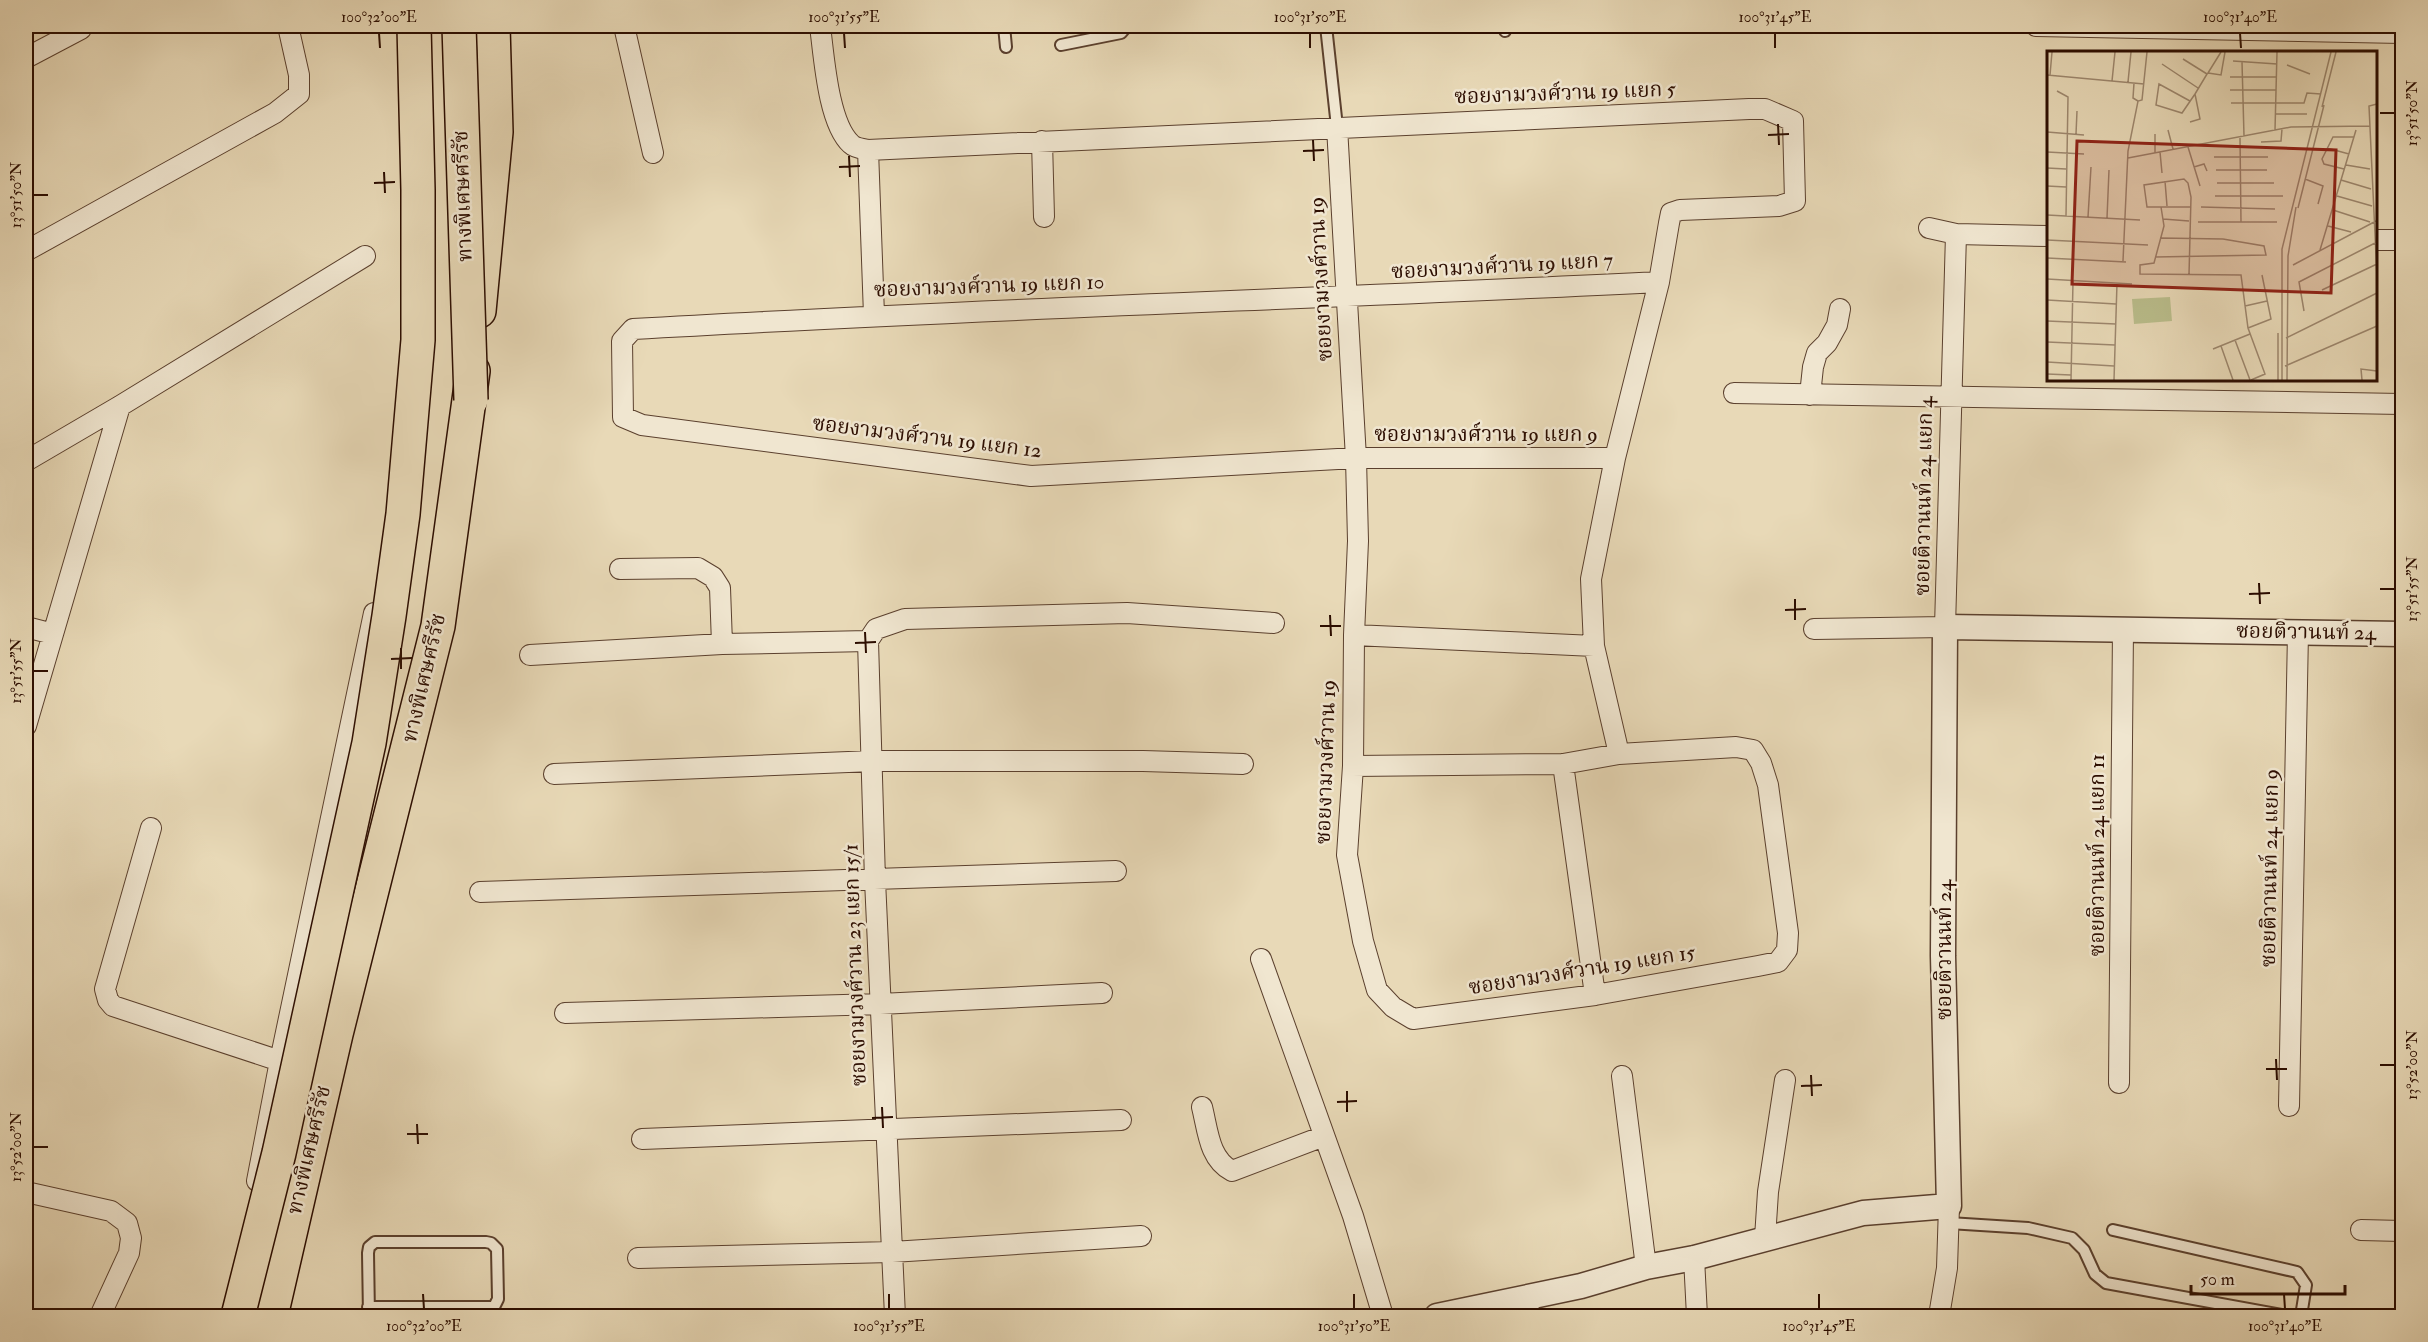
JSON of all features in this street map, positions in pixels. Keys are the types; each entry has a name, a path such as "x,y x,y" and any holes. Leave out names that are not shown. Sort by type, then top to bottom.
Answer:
{"highway":[{"name":"ทางพิเศษศรีรัช","path":"238,1317 279,1153 369,743 403,514 418,340 418,190 414,26"},
{"name":"ทางพิเศษศรีรัช","path":"271,1317 333,1045 438,626 471,400 459,26"},
{"path":"471,400 496,132 493,26"}],"street":[{"path":"26,251 275,113 299,94 299,75 288,26"},
{"path":"229,1317 280,1061 427,372 432,89 430,26"},
{"path":"624,26 653,153"},
{"path":"820,26 826,79 840,131 853,146 868,150 1337,127"},
{"path":"2036,26 2403,33"},
{"path":"26,58 81,29"},
{"name":"ซอยงามวงศ์วาน 19 แยก 5","path":"1337,127 1749,109 1765,109 1793,121 1795,201 1779,206 1680,210 1671,213 1659,282"},
{"name":"ซอยงามวงศ์วาน 19","path":"1337,127 1356,458 1358,541 1354,635 1353,766 1347,855 1363,941 1377,990 1393,1007 1413,1019"},
{"path":"1042,141 1044,217"},
{"path":"868,150 874,315"},
{"path":"1929,228 1956,234 2047,236"},
{"name":"ซอยติวานนท์ 24 แยก 4","path":"1945,627 1956,234"},
{"path":"2377,240 2403,240"},
{"path":"26,461 365,256"},
{"path":"1353,766 1563,764 1619,754 1594,646 1591,579 1616,458 1659,282"},
{"name":"ซอยงามวงศ์วาน 19 แยก 7","path":"1346,297 1659,282"},
{"name":"ซอยงามวงศ์วาน 19 แยก 10","path":"633,329 874,315 1346,297"},
{"path":"1810,395 1817,353 1827,343 1837,325 1840,309"},
{"name":"ซอยงามวงศ์วาน 19 แยก 12","path":"633,329 622,341 623,417 642,425 1031,476 1356,458"},
{"path":"1734,393 2403,404"},
{"path":"26,726 120,406"},
{"name":"ซอยงามวงศ์วาน 19 แยก 9","path":"1356,458 1616,458"},
{"path":"621,569 698,568 712,577 720,588 722,644"},
{"path":"530,655 722,644 868,642 876,628 905,619 1127,613 1274,623"},
{"path":"26,627 53,634"},
{"path":"1814,629 1945,627"},
{"name":"ซอยติวานนท์ 24","path":"1949,1215 1943,956 1945,627 2403,634"},
{"name":"ซอยติวานนท์ 24 แยก 11","path":"2119,1083 2122,628"},
{"name":"ซอยติวานนท์ 24 แยก 9","path":"2289,1106 2298,632"},
{"path":"1354,635 1594,646"},
{"name":"ซอยงามวงศ์วาน 23 แยก 15/1","path":"868,642 873,761 874,880 895,1317"},
{"name":"ซอยงามวงศ์วาน 19 แยก 15","path":"1413,1019 1595,995 1778,962 1787,950 1788,933 1768,785 1761,763 1753,750 1736,747 1619,754"},
{"path":"554,774 873,761 1143,761 1243,764"},
{"path":"1563,764 1595,995"},
{"path":"151,828 105,989 108,1000 113,1006 280,1061"},
{"path":"480,892 1116,871"},
{"path":"1261,959 1353,1216 1383,1317"},
{"path":"565,1013 880,1004 1102,993"},
{"path":"1622,1076 1646,1267"},
{"path":"1765,1238 1768,1191 1785,1080"},
{"path":"1202,1107 1211,1147 1221,1165 1232,1171 1324,1136"},
{"path":"642,1139 1121,1120"},
{"path":"26,1192 111,1211 127,1223 131,1238 129,1253 100,1317"},
{"path":"1437,1317 1527,1307 1581,1286 1646,1267 1694,1258 1863,1213 1949,1215 1947,1268 1939,1317"},
{"path":"2361,1230 2403,1230"},
{"path":"638,1258 892,1252 1141,1236"},
{"path":"1694,1258 1697,1317"}],"lane":[{"path":"1004,26 1006,47"},
{"path":"1061,45 1121,33 1127,26"},
{"path":"1326,26 1337,127"},
{"path":"1949,1215 2072,1238 2084,1250 2095,1274 2106,1282 2287,1317"},
{"path":"2113,1230 2297,1272 2306,1284 2301,1317"},
{"path":"375,1242 486,1242 491,1243 497,1249 498,1299 494,1307 369,1312 368,1253 369,1247 375,1242"}]}
